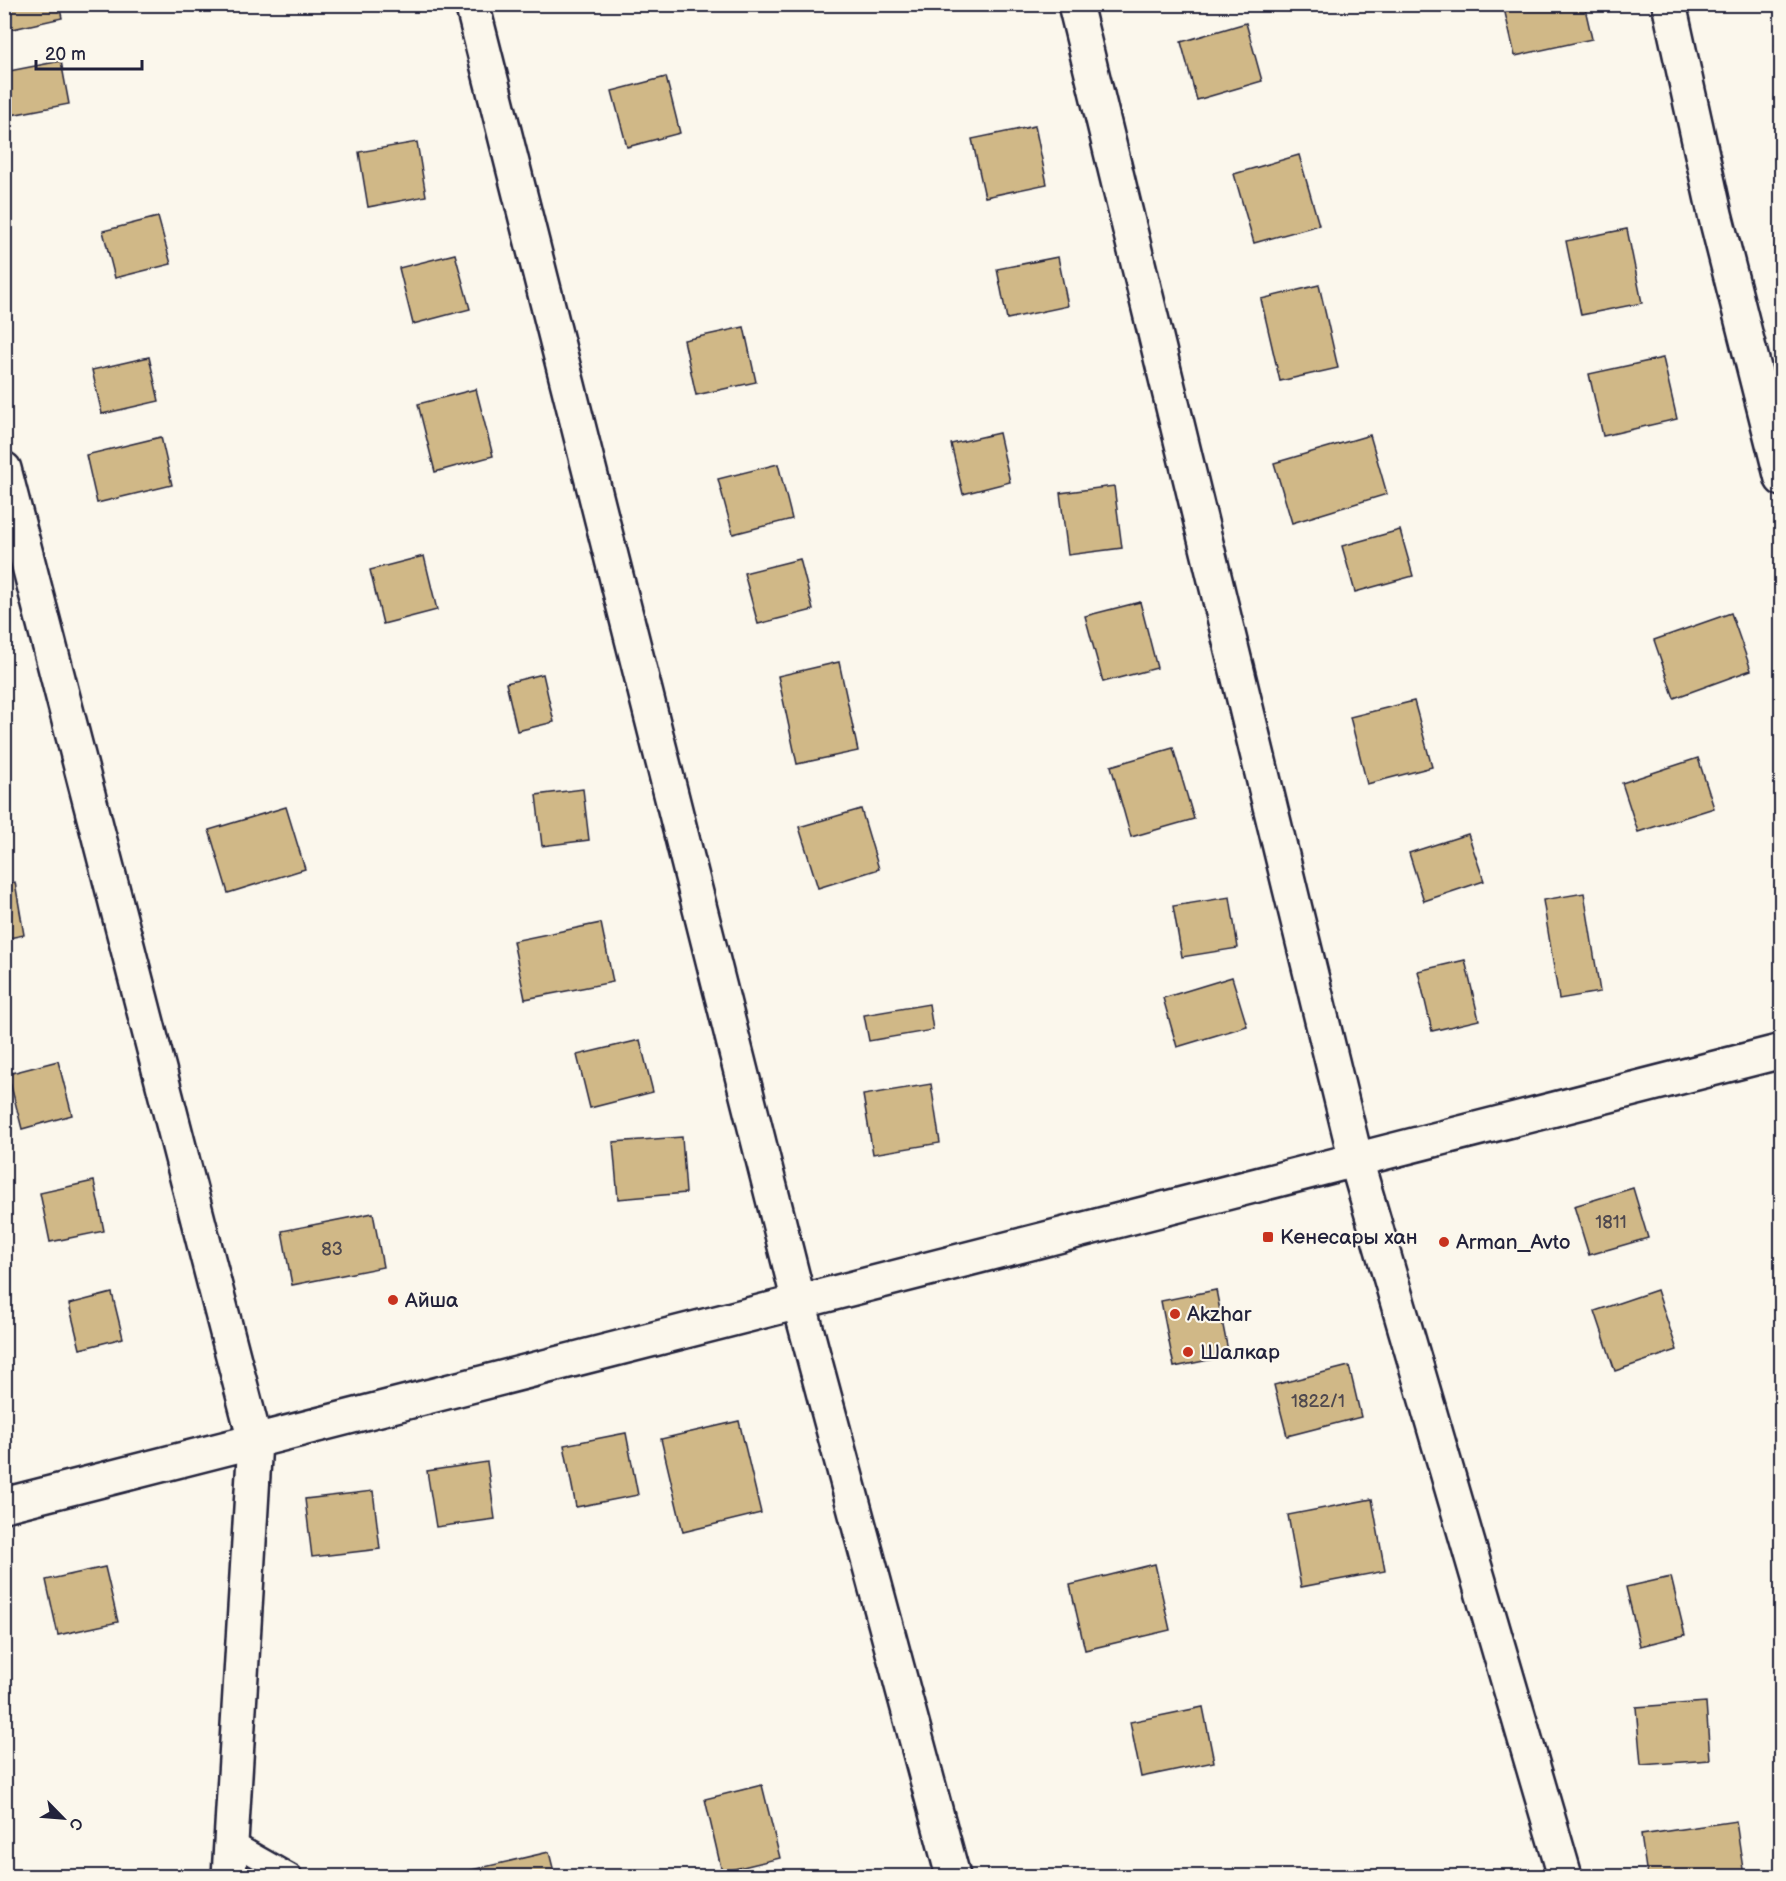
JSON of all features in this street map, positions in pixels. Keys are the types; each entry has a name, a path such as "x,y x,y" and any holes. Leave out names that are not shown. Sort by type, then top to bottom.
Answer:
{"street":[{"path":"472,4 799,1302 953,1876"},
{"path":"1075,4 1356,1160 1564,1876"},
{"path":"1669,4 1715,214 1782,479"},
{"path":"4,469 255,1441 229,1876"},
{"path":"4,1505 1782,1051"}],"lane":[{"path":"231,1842 291,1876"}],"building":[{"path":"4,4 59,4 62,18 4,31"},
{"path":"1503,4 1584,4 1592,39 1515,56"},
{"path":"1246,23 1262,81 1197,100 1181,42"},
{"path":"1782,44 1782,68 1776,45"},
{"path":"61,61 69,104 11,115 4,72"},
{"path":"666,77 680,133 627,147 612,91"},
{"path":"1035,126 1047,184 985,197 972,139"},
{"path":"417,142 426,196 368,207 359,152"},
{"path":"1299,155 1319,225 1254,243 1234,174"},
{"path":"158,217 171,264 115,278 103,231"},
{"path":"1627,229 1642,303 1581,315 1566,241"},
{"path":"455,254 470,309 413,324 399,268"},
{"path":"1058,257 1068,306 1007,319 997,269"},
{"path":"1319,285 1338,368 1280,381 1261,299"},
{"path":"744,327 756,382 696,395 684,340"},
{"path":"149,357 159,401 102,414 92,370"},
{"path":"1663,358 1677,419 1603,436 1589,374"},
{"path":"476,389 493,456 435,472 418,404"},
{"path":"999,433 1010,482 963,494 951,444"},
{"path":"1370,435 1387,494 1292,523 1274,463"},
{"path":"161,437 172,485 97,503 86,455"},
{"path":"778,464 792,519 733,534 718,479"},
{"path":"1114,486 1122,548 1068,555 1060,493"},
{"path":"1400,530 1413,576 1355,592 1342,546"},
{"path":"424,556 437,610 383,624 370,570"},
{"path":"800,559 813,610 758,624 744,573"},
{"path":"1140,602 1157,668 1103,682 1085,616"},
{"path":"1731,613 1751,670 1674,698 1654,640"},
{"path":"839,662 858,751 797,764 778,676"},
{"path":"543,674 554,722 517,731 506,683"},
{"path":"1414,701 1432,767 1367,784 1350,717"},
{"path":"1173,748 1194,819 1131,837 1111,766"},
{"path":"1698,758 1714,808 1638,832 1622,783"},
{"path":"583,789 589,840 542,846 536,795"},
{"path":"286,807 305,869 228,893 209,830"},
{"path":"861,809 879,869 818,888 799,827"},
{"path":"1468,834 1484,881 1424,901 1409,853"},
{"path":"15,882 24,935 4,939 4,884"},
{"path":"1584,893 1600,992 1559,999 1543,900"},
{"path":"1230,897 1238,948 1182,957 1173,906"},
{"path":"601,923 613,982 525,999 513,941"},
{"path":"1465,960 1479,1020 1432,1031 1418,971"},
{"path":"1232,977 1247,1026 1177,1047 1163,998"},
{"path":"929,1004 933,1030 869,1041 864,1015"},
{"path":"640,1040 653,1092 590,1108 577,1055"},
{"path":"58,1061 72,1115 22,1129 8,1074"},
{"path":"931,1084 940,1143 873,1154 863,1095"},
{"path":"682,1137 686,1193 618,1199 613,1142"},
{"path":"94,1181 104,1231 50,1242 40,1193"},
{"path":"1633,1188 1648,1238 1589,1255 1574,1206"},
{"path":"373,1213 383,1267 292,1285 282,1231"},
{"path":"1216,1290 1229,1356 1174,1367 1161,1301"},
{"path":"1657,1290 1677,1350 1615,1371 1595,1311"},
{"path":"112,1293 123,1338 80,1349 69,1304"},
{"path":"1349,1366 1361,1417 1287,1436 1274,1385"},
{"path":"739,1421 761,1513 683,1532 661,1439"},
{"path":"626,1433 638,1495 576,1507 564,1445"},
{"path":"487,1462 495,1519 436,1527 427,1471"},
{"path":"373,1491 380,1549 312,1557 305,1499"},
{"path":"1372,1499 1385,1571 1301,1587 1288,1515"},
{"path":"1155,1564 1170,1630 1085,1650 1070,1585"},
{"path":"105,1567 118,1622 58,1635 46,1580"},
{"path":"1671,1577 1685,1635 1640,1646 1626,1587"},
{"path":"1706,1702 1710,1760 1641,1765 1636,1707"},
{"path":"1203,1707 1214,1762 1141,1777 1130,1722"},
{"path":"762,1785 780,1858 722,1872 705,1799"},
{"path":"1736,1821 1744,1876 1647,1876 1641,1835"},
{"path":"549,1852 555,1876 468,1876 467,1871"}],"place":[{"name":"Кенесары хан","path":"1268,1237"},
{"name":"Arman_Avto","path":"1444,1242"},
{"name":"Айша","path":"393,1300"},
{"name":"Akzhar","path":"1175,1314"},
{"name":"Шалкар","path":"1188,1352"}]}
